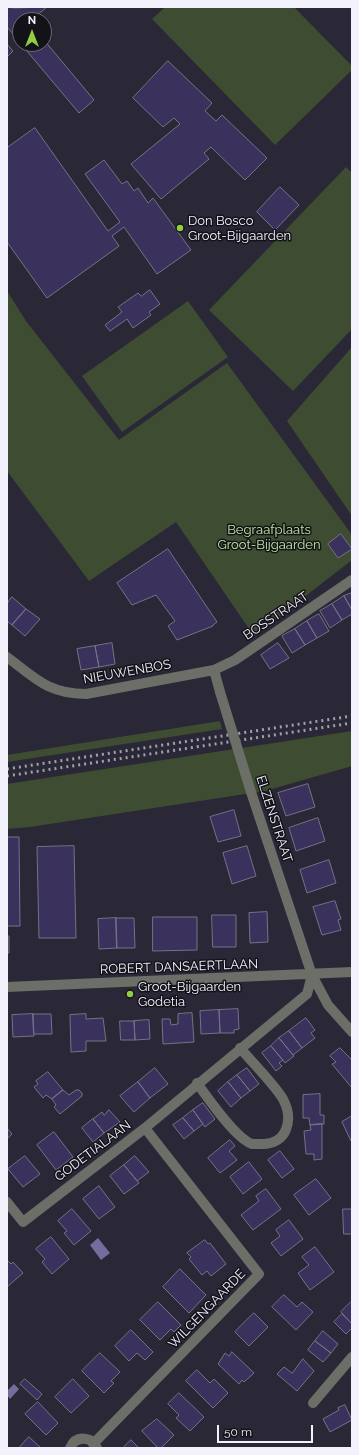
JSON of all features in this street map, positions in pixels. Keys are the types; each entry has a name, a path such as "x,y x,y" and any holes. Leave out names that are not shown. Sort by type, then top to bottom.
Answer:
{"street":[{"name":"BOSSTRAAT","path":"214,670 234,660 352,580"},
{"name":"NIEUWENBOS","path":"7,657 40,682 56,691 70,694 86,694 214,670"},
{"name":"ELZENSTRAAT","path":"214,670 251,792 312,975 328,1005 352,1032"},
{"name":"ROBERT DANSAERTLAAN","path":"7,987 312,975 352,972"},
{"name":"GODETIALAAN","path":"7,1202 23,1222 145,1128 197,1083 307,994 312,975"},
{"path":"197,1083 238,1134 252,1144 267,1144 279,1140 287,1130 289,1115 283,1099 240,1048"},
{"name":"WILGENGAARDE","path":"70,1448 73,1442 81,1438 90,1440 95,1445 259,1274 145,1128"},
{"path":"313,1403 352,1357"}],"green space":[{"path":"165,7 294,7 352,66 352,70 275,145 152,19"},
{"path":"346,167 352,173 352,329 293,391 209,310"},
{"name":"Begraafplaats Groot-Bijgaarden","path":"7,291 26,321 119,440 227,363 352,535 352,560 254,636 176,522 89,581 7,471"},
{"path":"188,301 228,357 122,432 82,376"},
{"path":"352,347 352,516 287,421"},
{"path":"220,721 222,729 7,762 7,755"},
{"path":"352,731 352,766 265,791 30,827 7,829 7,784"}],"shaded area":[{"path":"98,1238 110,1253 101,1260 90,1245"},
{"path":"14,1384 19,1389 10,1399 7,1395 7,1391"}],"building":[{"path":"7,7 47,7 41,12 12,12 12,33 7,27"},
{"path":"7,44 12,52 7,57"},
{"path":"52,50 94,100 79,113 28,52 52,52"},
{"path":"168,61 212,103 205,111 216,121 222,115 267,158 245,180 211,147 204,153 209,159 161,199 131,164 180,124 174,118 163,127 133,98"},
{"path":"35,128 108,231 120,222 85,174 104,160 122,184 127,181 134,191 138,188 148,203 153,198 191,250 157,274 124,227 112,236 119,246 47,298 7,242 7,148"},
{"path":"280,187 299,205 275,230 257,212"},
{"path":"150,290 160,304 149,312 151,315 133,328 127,319 110,331 105,325 122,312 118,307 138,293 141,296"},
{"path":"341,534 352,549 338,558 328,544"},
{"path":"168,549 217,622 213,626 177,640 168,626 175,621 156,595 132,605 117,583"},
{"path":"352,593 352,610 344,596"},
{"path":"344,596 352,610 352,614 342,620 332,604"},
{"path":"12,597 26,609 12,625 7,621 7,604"},
{"path":"332,604 342,620 330,628 320,611"},
{"path":"26,609 40,619 25,636 12,625"},
{"path":"319,614 329,631 317,638 307,621"},
{"path":"307,621 317,638 305,645 295,629"},
{"path":"295,629 305,645 292,653 282,636"},
{"path":"112,643 115,664 99,667 95,646"},
{"path":"278,643 289,658 270,669 261,655"},
{"path":"95,646 99,667 81,670 77,649"},
{"path":"308,784 315,807 286,816 278,793"},
{"path":"234,810 241,836 218,842 210,817"},
{"path":"318,818 325,841 296,851 289,828"},
{"path":"7,837 19,837 20,926 7,926"},
{"path":"74,846 76,938 39,938 37,847"},
{"path":"247,846 256,876 232,884 223,853"},
{"path":"329,860 336,883 307,893 300,870"},
{"path":"335,901 341,919 338,920 341,930 322,935 313,907"},
{"path":"267,912 268,942 250,943 249,913"},
{"path":"212,915 236,915 236,947 213,947"},
{"path":"153,917 197,917 197,950 153,951"},
{"path":"116,918 134,918 135,948 117,948"},
{"path":"116,918 117,948 99,949 98,919"},
{"path":"7,936 9,936 9,953 7,953"},
{"path":"238,1009 239,1029 234,1030 234,1033 220,1033 219,1010"},
{"path":"219,1010 220,1033 201,1034 200,1011"},
{"path":"192,1013 194,1042 163,1044 162,1019 170,1019 171,1025 178,1024 178,1014"},
{"path":"33,1014 51,1014 52,1034 34,1034"},
{"path":"33,1014 34,1036 13,1037 12,1015"},
{"path":"86,1014 86,1019 103,1018 106,1041 86,1041 86,1051 71,1052 70,1015"},
{"path":"306,1018 315,1030 311,1033 315,1038 302,1048 289,1031"},
{"path":"149,1020 150,1039 135,1040 134,1021"},
{"path":"120,1021 134,1021 135,1040 121,1040"},
{"path":"289,1031 302,1048 293,1055 279,1038"},
{"path":"279,1038 294,1056 285,1063 271,1046"},
{"path":"271,1046 283,1060 279,1063 282,1066 276,1071 262,1053"},
{"path":"340,1048 352,1060 352,1088 332,1064 336,1062 330,1056"},
{"path":"155,1068 168,1084 150,1098 138,1082"},
{"path":"247,1068 259,1084 250,1091 237,1075"},
{"path":"48,1072 63,1090 52,1099 46,1095 43,1098 34,1087 38,1084 36,1081"},
{"path":"237,1075 250,1091 241,1098 228,1082"},
{"path":"138,1082 150,1098 134,1112 120,1096"},
{"path":"228,1082 241,1098 231,1107 218,1091"},
{"path":"63,1090 69,1095 76,1090 79,1090 82,1093 82,1096 60,1114 54,1107 56,1105 52,1099"},
{"path":"320,1094 320,1115 324,1115 324,1124 310,1125 309,1118 303,1118 303,1095"},
{"path":"203,1103 215,1119 205,1127 193,1110"},
{"path":"109,1110 120,1122 104,1133 93,1119 102,1112 104,1115"},
{"path":"193,1110 203,1124 194,1131 183,1118"},
{"path":"352,1116 352,1140 351,1141 342,1122"},
{"path":"183,1118 194,1131 184,1139 173,1125"},
{"path":"93,1119 104,1133 93,1142 82,1128"},
{"path":"322,1124 322,1159 314,1160 314,1154 306,1154 304,1131 311,1130 310,1125"},
{"path":"7,1128 12,1134 7,1139"},
{"path":"54,1132 73,1157 56,1170 37,1145"},
{"path":"230,1140 235,1146 229,1151 237,1160 220,1173 208,1158"},
{"path":"280,1151 294,1169 282,1178 268,1160"},
{"path":"25,1156 40,1174 23,1187 8,1169"},
{"path":"135,1156 149,1172 137,1181 124,1165"},
{"path":"249,1162 262,1179 243,1194 230,1177"},
{"path":"124,1165 139,1183 124,1194 110,1176"},
{"path":"316,1179 331,1198 309,1215 294,1195"},
{"path":"99,1186 115,1207 99,1219 83,1199"},
{"path":"266,1189 281,1209 253,1230 241,1215 259,1201 256,1196"},
{"path":"72,1209 91,1231 74,1245 64,1233 67,1231 58,1221"},
{"path":"343,1209 352,1209 352,1234 344,1234"},
{"path":"289,1220 303,1239 281,1256 271,1243 280,1236 276,1230"},
{"path":"51,1237 69,1259 52,1274 42,1262 45,1259 36,1249"},
{"path":"205,1240 208,1244 210,1243 226,1264 211,1276 207,1271 202,1275 189,1259 191,1257 187,1253"},
{"path":"315,1247 334,1272 310,1290 298,1273 309,1265 302,1257"},
{"path":"7,1260 11,1264 13,1262 23,1273 7,1287"},
{"path":"180,1269 206,1295 189,1313 163,1287"},
{"path":"284,1295 297,1307 302,1302 313,1312 296,1330 272,1307"},
{"path":"158,1302 181,1325 174,1332 171,1329 160,1340 140,1320"},
{"path":"351,1302 352,1303 352,1324 341,1312"},
{"path":"254,1313 268,1327 249,1346 235,1332"},
{"path":"342,1314 352,1324 352,1328 346,1334 334,1322"},
{"path":"131,1330 153,1352 145,1360 137,1353 129,1361 115,1346"},
{"path":"323,1331 338,1344 331,1353 315,1341"},
{"path":"315,1341 331,1353 323,1362 308,1350"},
{"path":"232,1352 254,1373 244,1382 242,1380 239,1384 218,1364 225,1353 229,1356"},
{"path":"100,1353 120,1372 111,1381 114,1383 104,1393 82,1371"},
{"path":"303,1359 314,1371 297,1391 277,1374 284,1367 292,1373"},
{"path":"197,1370 210,1383 214,1379 228,1393 213,1408 186,1381"},
{"path":"25,1379 42,1394 37,1400 20,1384"},
{"path":"73,1379 89,1396 71,1413 55,1397"},
{"path":"179,1393 204,1417 190,1431 176,1418 179,1415 168,1404"},
{"path":"38,1402 58,1423 46,1435 25,1414"},
{"path":"345,1405 352,1420 330,1432 323,1419 339,1410 338,1408"},
{"path":"157,1419 174,1435 161,1448 158,1448 142,1431"},
{"path":"29,1437 41,1448 19,1448"},
{"path":"131,1440 139,1448 123,1448"}],"railway":[{"path":"7,769 352,716"},
{"path":"7,776 352,723"}],"place":[{"name":"Don Bosco Groot-Bijgaarden","path":"180,228"},
{"name":"Groot-Bijgaarden Godetia","path":"130,994"}]}
